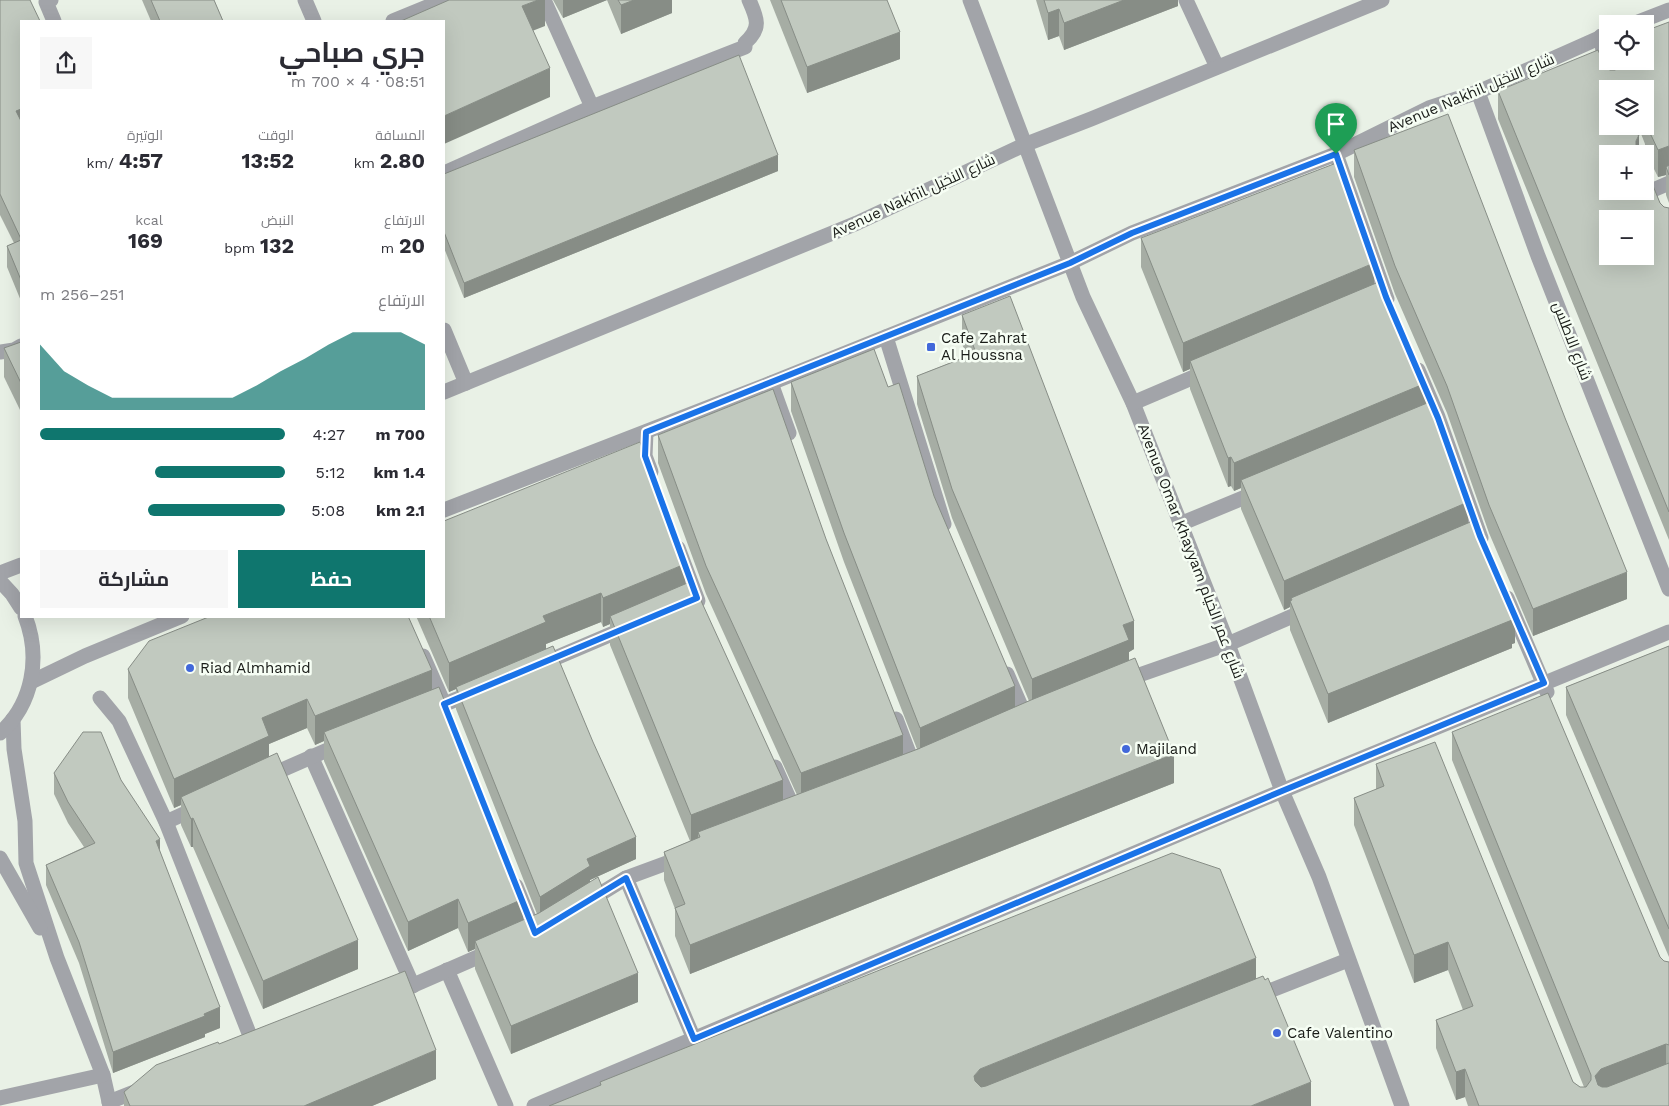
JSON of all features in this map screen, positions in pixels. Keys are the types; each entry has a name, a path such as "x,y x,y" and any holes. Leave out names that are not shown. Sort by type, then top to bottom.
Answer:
{"street":[{"path":"305,0 314,20"},
{"path":"395,20 444,0"},
{"path":"544,0 592,107"},
{"path":"445,173 592,107 745,47 745,43 754,34 757,26 749,0"},
{"name":"Avenue Omar Khayyam شارع عمر الخيام","path":"970,0 1083,297 1133,403 1228,644 1282,791 1319,877 1402,1106"},
{"path":"1186,0 1217,67"},
{"name":"Avenue Nakhil شارع النخيل","path":"445,392 857,223 1024,145 1382,0"},
{"path":"47,1 54,20"},
{"path":"1654,16 1669,10"},
{"name":"Avenue Nakhil شارع النخيل","path":"445,510 771,383 1070,263 1132,233 1336,154 1429,108 1478,92 1599,37"},
{"name":"شارع الاطلس","path":"1478,92 1538,256 1669,589"},
{"path":"1336,154 1381,298 1393,314"},
{"path":"1660,205 1650,183 1669,183"},
{"path":"445,332 466,383"},
{"path":"886,337 943,522 951,540"},
{"path":"0,352 14,350 20,347"},
{"path":"1412,357 1475,538 1488,554"},
{"path":"1133,403 1223,365"},
{"path":"771,383 793,447"},
{"path":"646,432 645,456 654,483"},
{"path":"1180,524 1272,486"},
{"path":"674,536 692,600 705,616"},
{"path":"0,573 20,565"},
{"path":"0,581 20,606"},
{"path":"1502,588 1551,701"},
{"path":"1107,687 1228,644 1327,602"},
{"path":"0,733 21,708 31,682 33,669 32,642 26,618"},
{"path":"31,682 85,656 177,618"},
{"path":"526,670 643,621"},
{"path":"534,1106 565,1091 694,1039 1282,791 1669,632"},
{"path":"418,643 451,722"},
{"path":"1000,657 1022,722 1044,713"},
{"path":"418,715 490,686"},
{"path":"100,698 119,721 166,822 254,1046"},
{"path":"890,704 911,771 932,762"},
{"path":"13,719 14,749 25,821 26,863 57,958 103,1075 110,1104 154,1084"},
{"path":"1429,730 1437,748"},
{"path":"257,781 311,756 356,739"},
{"path":"767,751 801,812 778,821"},
{"path":"311,756 412,986"},
{"path":"166,822 212,801"},
{"path":"577,908 626,878 698,851"},
{"path":"0,858 57,958"},
{"path":"510,871 535,933"},
{"path":"626,878 694,1039"},
{"path":"375,1000 535,933 552,923"},
{"path":"1239,1004 1348,960"},
{"path":"447,970 506,1106"},
{"path":"0,1098 103,1075"},
{"path":"565,1091 572,1106"}],"building":[{"path":"0,0 30,0 40,20 20,20 20,109 16,111 20,119 20,237 0,194"},
{"path":"151,0 214,0 223,20 160,20"},
{"path":"449,0 538,0 522,6 550,68 445,116 445,20 403,20"},
{"path":"618,0 634,0 621,5"},
{"path":"781,0 887,0 900,32 807,67"},
{"path":"1044,0 1124,0 1064,23 1059,9 1048,13"},
{"path":"1669,22 1669,146 1658,150 1651,135 1654,135 1654,80 1599,80 1599,135 1639,135 1636,145 1599,145 1599,200 1654,200 1654,188 1660,203 1664,207 1669,208 1669,512 1498,91 1598,50 1599,70 1654,70 1654,28"},
{"path":"739,55 778,155 464,283 445,235 445,174"},
{"path":"1448,114 1565,418 1627,572 1533,609 1489,505 1447,386 1395,266 1354,150"},
{"path":"1339,162 1374,263 1183,343 1141,238"},
{"path":"20,240 20,278 7,246"},
{"path":"1381,281 1426,383 1234,463 1231,457 1228,458 1190,361"},
{"path":"1010,296 1134,621 1123,625 1129,640 1032,679 952,489 917,376 976,353 962,315"},
{"path":"20,342 20,381 4,348"},
{"path":"874,349 888,387 899,383 934,496 1015,686 920,728 844,533 791,382"},
{"path":"773,389 826,539 903,735 801,773 706,566 658,435"},
{"path":"1432,401 1468,502 1284,581 1241,480"},
{"path":"640,442 685,564 603,598 601,593 543,616 546,622 449,663 430,618 445,618 445,521"},
{"path":"1475,520 1515,614 1511,616 1512,620 1328,694 1290,601 1292,600 1291,598"},
{"path":"692,581 783,780 691,815 610,616"},
{"path":"206,618 409,618 432,670 315,716 307,699 262,718 269,736 174,779 128,669 149,641"},
{"path":"553,646 593,742 636,837 587,859 590,866 540,897 456,687"},
{"path":"1669,646 1669,929 1566,687"},
{"path":"1135,658 1174,754 690,945 675,908 685,904 664,852 700,837 698,832 918,749"},
{"path":"439,687 523,899 468,923 458,899 408,922 324,732"},
{"path":"1548,693 1660,957 1664,961 1669,962 1669,1045 1666,1044 1601,1069 1595,1076 1598,1085 1607,1087 1669,1063 1669,1106 1479,1106 1465,1069 1456,1072 1436,1020 1473,1006 1448,942 1414,955 1354,798 1384,786 1376,764 1435,742 1573,1082 1580,1087 1586,1087 1591,1080 1591,1075 1452,732"},
{"path":"83,732 101,732 121,780 160,839 156,841 220,1007 204,1014 205,1016 113,1052 79,942 46,865 95,843 68,802 54,773"},
{"path":"277,753 358,940 263,981 193,818 191,819 181,797"},
{"path":"1172,853 1220,869 1256,958 980,1069 974,1076 975,1081 981,1087 986,1086 1263,976 1265,980 1268,978 1311,1082 1251,1106 549,1106 601,1085 600,1082"},
{"path":"598,877 638,973 511,1026 475,941 539,913"},
{"path":"405,971 436,1050 304,1106 130,1106 124,1092 156,1065 218,1042 219,1044"}],"place":[{"name":"Cafe Zahrat Al Houssna","path":"931,347"},
{"name":"Riad Almhamid","path":"190,668"},
{"name":"Majiland","path":"1126,749"},
{"name":"Cafe Valentino","path":"1277,1033"}],"route":[{"path":"1336,154 1386,297 1438,418 1480,536 1544,683 1282,791 694,1039 626,878 535,933 444,704 697,598 645,456 646,432 1070,263 1132,233 1336,154"}]}
